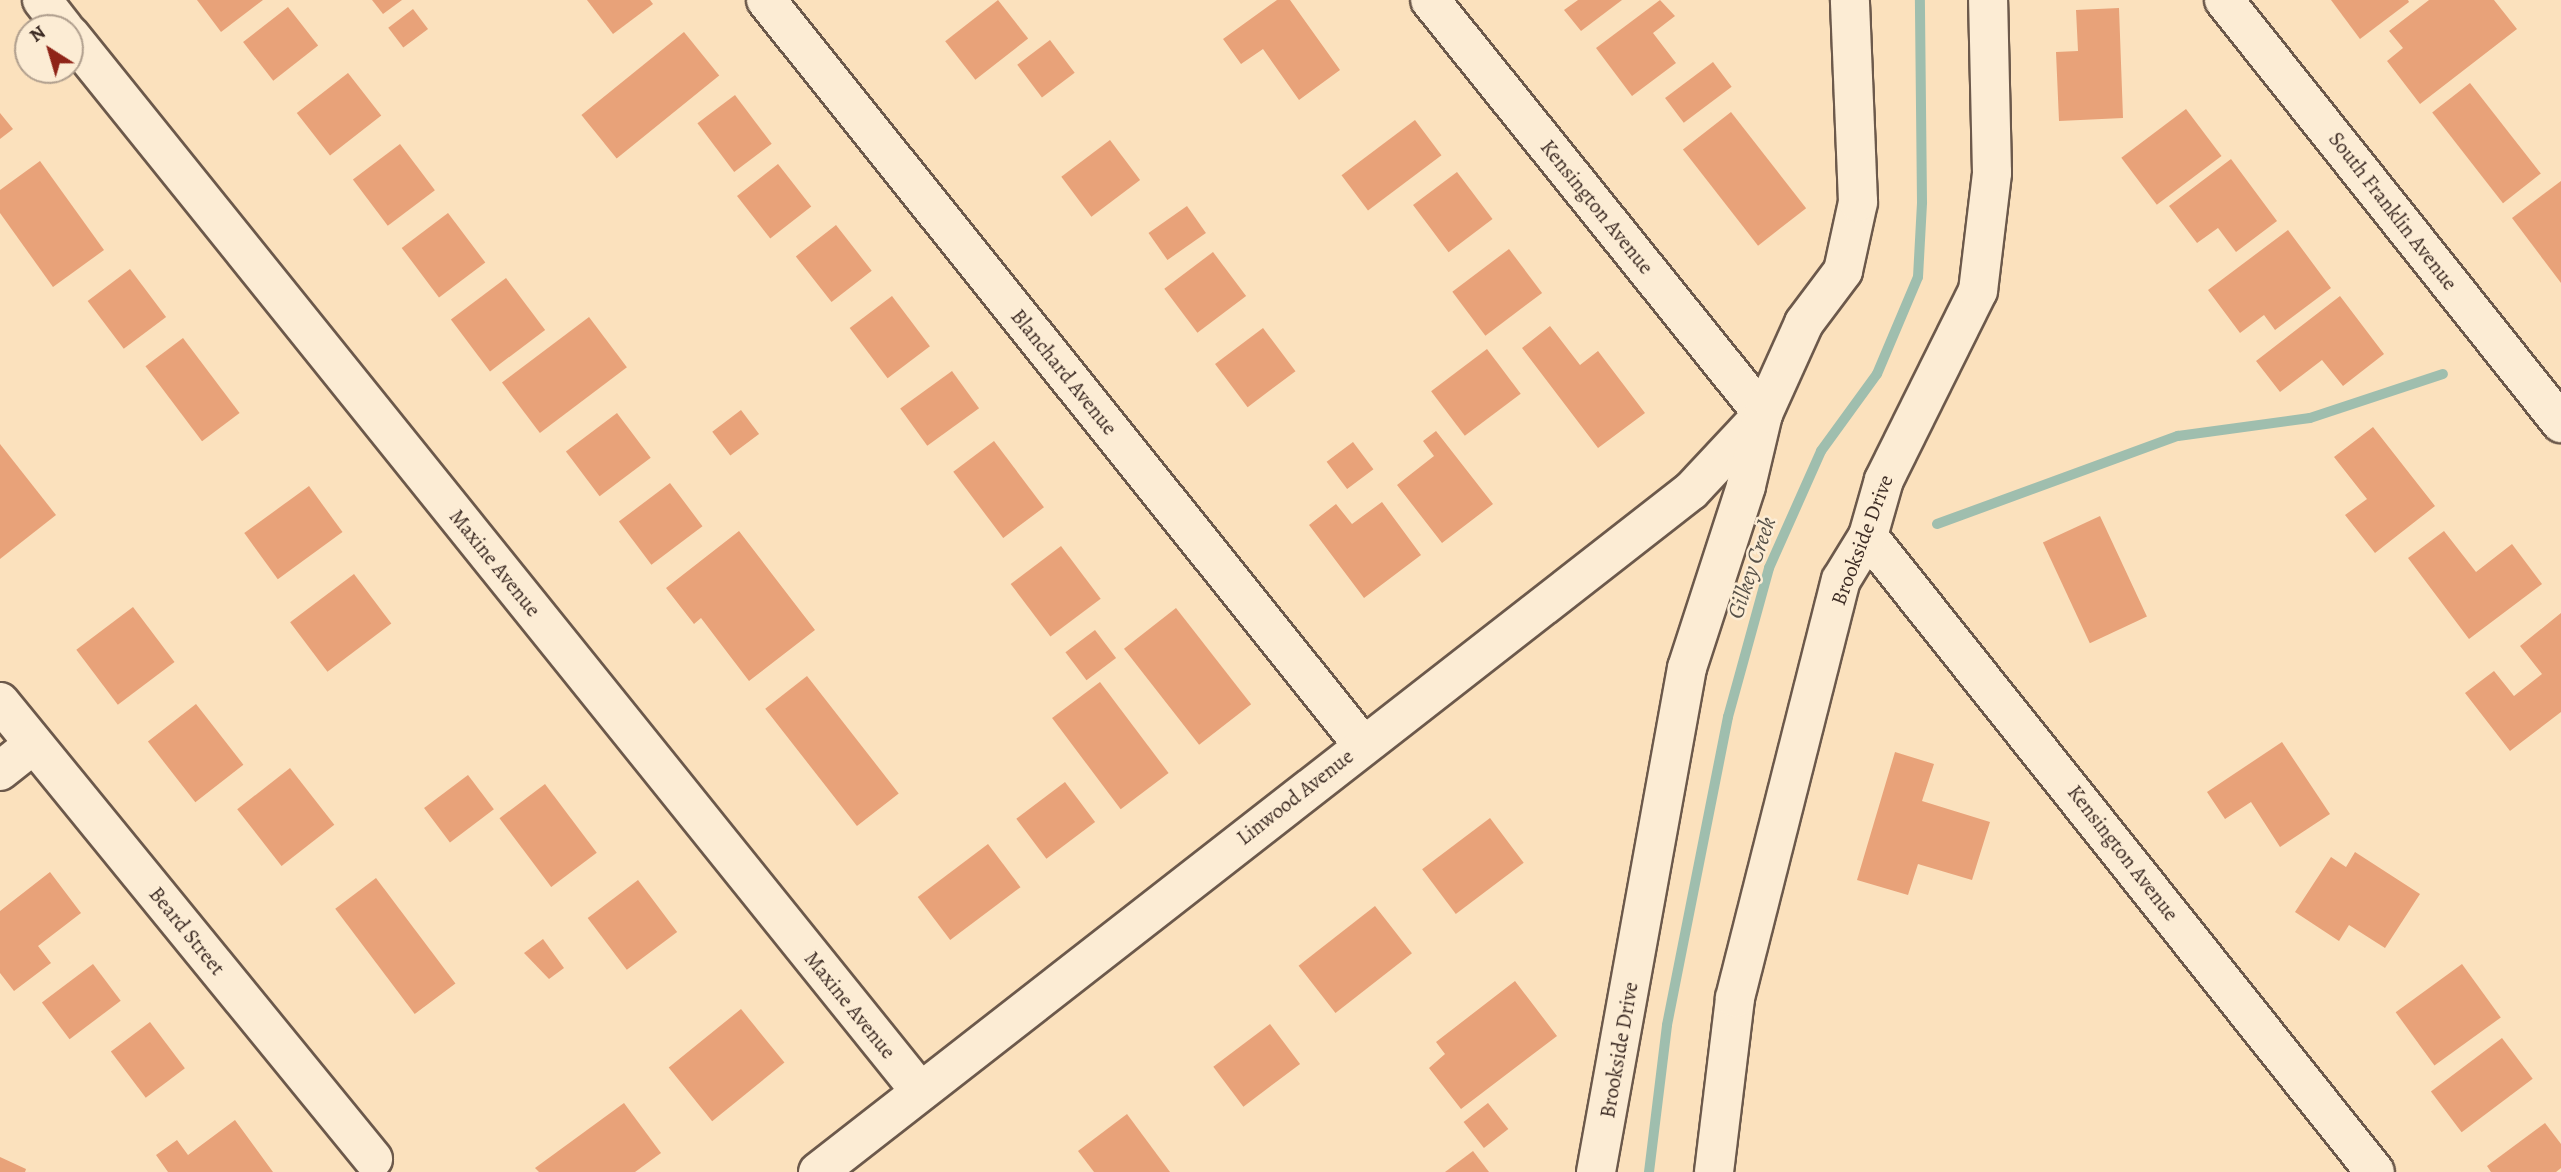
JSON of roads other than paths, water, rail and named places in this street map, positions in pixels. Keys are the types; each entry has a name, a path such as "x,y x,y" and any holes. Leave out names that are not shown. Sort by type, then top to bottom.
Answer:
{"street":[{"path":"41,0 52,14"},
{"name":"Blanchard Avenue","path":"766,0 1362,744"},
{"name":"Kensington Avenue","path":"1430,0 1763,414"},
{"name":"Brookside Drive","path":"1596,1172 1686,668 1746,486 1763,414 1804,323 1843,271 1858,202 1850,0"},
{"name":"Brookside Drive","path":"1714,1172 1735,998 1841,580 1868,536 1884,480 1978,291 1992,173 1987,0"},
{"name":"South Franklin Avenue","path":"2224,0 2561,423"},
{"name":"Maxine Avenue","path":"84,52 920,1091"},
{"name":"Linwood Avenue","path":"818,1172 1362,744 1691,491 1763,414"},
{"name":"Kensington Avenue","path":"1868,536 2375,1172"},
{"name":"Beard Street","path":"0,702 373,1159"},
{"path":"0,771 34,744"}],"waterway":[{"name":"Gilkey Creek","path":"1649,1172 1667,1025 1728,717 1769,568 1821,451 1877,374 1918,277 1922,202 1920,0"},
{"path":"1937,524 2178,436 2310,418 2443,374"}]}
